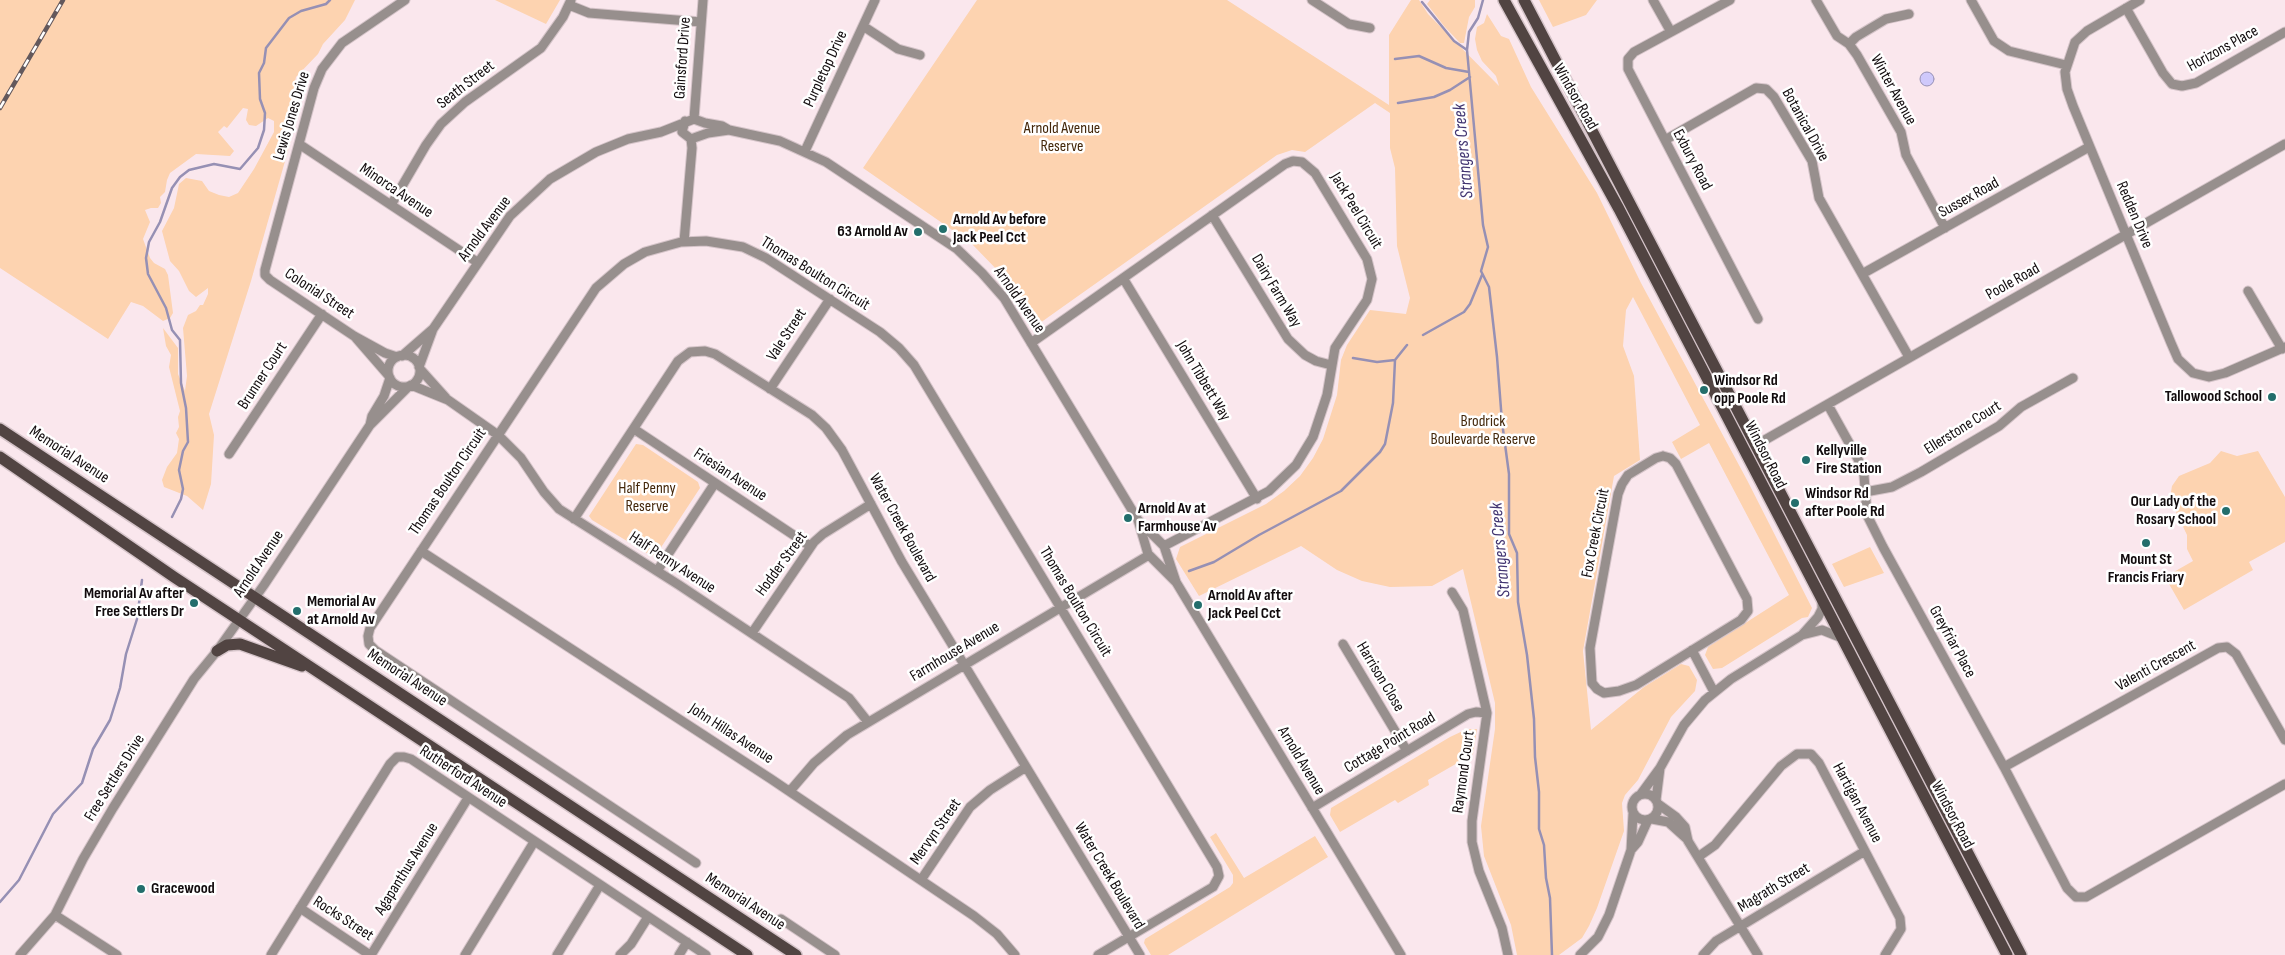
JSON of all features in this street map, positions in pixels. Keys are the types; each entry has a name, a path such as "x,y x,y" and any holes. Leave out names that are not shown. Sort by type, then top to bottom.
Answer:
{"main road":[{"name":"Windsor Road","path":"1504,0 1619,209 2006,955"},
{"name":"Windsor Road","path":"1524,0 2021,955"},
{"name":"Memorial Avenue","path":"0,429 796,955"},
{"path":"0,457 240,620 747,955"},
{"path":"217,651 227,645 240,644 298,665 313,668"}],"street":[{"name":"Lewis Jones Drive","path":"267,277 265,270 299,144 316,83 327,60 350,37 405,0"},
{"name":"Gainsford Drive","path":"693,121 703,0"},
{"name":"Purpletop Drive","path":"806,151 874,0"},
{"path":"1312,0 1349,24 1370,28"},
{"path":"1653,0 1671,32 1730,0"},
{"name":"Winter Avenue","path":"1816,0 1837,36 1849,44 1901,132 1906,155 1946,228"},
{"path":"1971,0 1994,41 2009,51 2066,65"},
{"name":"Redden Drive","path":"2140,0 2087,31 2075,42 2066,65 2067,89 2089,147 2178,359 2193,373 2209,377 2225,373 2283,348"},
{"path":"570,2 589,13 701,22"},
{"name":"Seath Street","path":"391,205 426,145 441,124 465,102 541,48 556,28 570,2"},
{"name":"Horizons Place","path":"2126,8 2163,73 2172,84 2182,86 2196,83 2285,32"},
{"path":"1849,44 1856,36 1886,20 1909,14"},
{"path":"862,26 898,49 920,56"},
{"name":"Exbury Road","path":"1671,32 1634,52 1628,58 1628,69 1758,319"},
{"name":"Botanical Drive","path":"1665,140 1756,88 1766,89 1774,97 1812,162 1819,198 1909,358"},
{"path":"684,242 687,137 682,128 693,121 703,129 700,136"},
{"name":"Arnold Avenue","path":"419,368 433,329 510,216 550,179 580,159 628,139 661,132 693,121 764,136 806,151 841,171 957,249 994,285 1138,520 1163,547 1176,582 1401,955"},
{"name":"Arnold Avenue","path":"661,132 687,137 729,130"},
{"name":"Minorca Avenue","path":"299,144 477,262"},
{"name":"Poole Road","path":"1756,446 2285,144"},
{"name":"Sussex Road","path":"1862,274 2089,147"},
{"name":"Jack Peel Circuit","path":"1031,343 1288,162 1302,162 1315,172 1367,259 1372,278 1367,300 1337,344 1331,365 1327,395 1308,446 1288,475 1257,499 1163,547"},
{"name":"Dairy Farm Way","path":"1212,215 1288,339 1304,355 1331,365"},
{"name":"Thomas Boulton Circuit","path":"696,863 372,648 368,636 370,628 498,435 589,298 605,279 624,264 645,252 684,242 718,242 755,252 777,264 890,340 914,365 1218,871 1218,880 1213,886 1098,955"},
{"name":"Colonial Street","path":"267,277 354,336 385,353 400,356"},
{"name":"John Tibbett Way","path":"1123,278 1257,499"},
{"path":"2248,291 2283,348"},
{"name":"Vale Street","path":"770,389 830,299"},
{"name":"Brunner Court","path":"229,454 322,314"},
{"name":"Arnold Avenue","path":"400,356 433,329"},
{"name":"Colonial Street","path":"354,336 390,377"},
{"name":"Water Creek Boulevard","path":"574,519 678,361 690,352 700,350 710,352 812,415 826,428 842,450 902,562 1140,955"},
{"path":"400,356 413,358 419,368 419,377 410,386 398,386 390,377 390,365 400,356"},
{"name":"Half Penny Avenue","path":"419,368 448,400 498,435 521,458 549,500 574,519 657,571 849,698 868,722"},
{"name":"Arnold Avenue","path":"240,620 370,425 372,416 384,396 390,377"},
{"name":"Ellerstone Court","path":"1865,492 1892,487 1921,472 1999,426 2021,406 2073,378"},
{"name":"Arnold Avenue","path":"370,425 378,420 393,400 410,386"},
{"name":"Half Penny Avenue","path":"410,386 448,400"},
{"name":"Greyfriar Place","path":"1828,405 1858,459 1864,475 1867,516 2004,767 2067,888 2076,897 2086,897 2285,784"},
{"name":"Friesian Avenue","path":"634,429 810,546"},
{"name":"Fox Creek Circuit","path":"1660,456 1670,458 1676,464 1748,603 1748,611 1744,617 1692,650 1628,689 1604,693 1592,683 1590,648 1620,488 1628,475 1660,456"},
{"path":"657,571 715,483"},
{"name":"Hodder Street","path":"752,634 810,546 823,534 871,504"},
{"name":"Arnold Avenue","path":"1138,520 1150,555 1176,582"},
{"path":"1151,544 1163,547 1162,558 1150,555 1151,544"},
{"name":"John Hillas Avenue","path":"421,551 790,791 982,921 997,934 1015,955"},
{"name":"Farmhouse Avenue","path":"790,791 825,752 868,722 1150,555"},
{"name":"Raymond Court","path":"1452,592 1463,610 1487,713 1472,821 1472,842 1479,871 1502,928 1508,955"},
{"path":"1584,954 1598,937 1606,923 1631,850 1632,804 1635,798 1641,794 1660,768 1684,725 1714,692 1745,669 1802,635 1818,617 1822,609 1822,599"},
{"name":"Free Settlers Drive","path":"20,955 55,915 83,859 113,808 194,679 240,620"},
{"path":"1802,635 1827,631 1842,638"},
{"name":"Harrison Close","path":"1343,644 1407,750"},
{"name":"Valenti Crescent","path":"2004,767 2218,648 2227,647 2236,654 2285,740"},
{"path":"1692,650 1714,692"},
{"name":"Cottage Point Road","path":"1312,808 1468,714 1476,712 1487,713"},
{"name":"Hartigan Avenue","path":"1698,857 1715,845 1774,774 1794,756 1802,753 1810,754 1817,759 1901,922 1899,932 1885,955"},
{"name":"Rutherford Avenue","path":"271,955 390,764 397,757 411,759 706,955"},
{"name":"Mervyn Street","path":"921,880 970,807 990,790 1026,768"},
{"path":"1631,850 1658,810 1660,768"},
{"path":"1641,794 1648,794 1682,824 1688,841 1758,955"},
{"name":"Agapanthus Avenue","path":"371,955 468,798"},
{"path":"1633,814 1638,819 1668,822 1688,841"},
{"path":"465,955 534,842"},
{"name":"Magrath Street","path":"1703,955 1711,944 1865,851"},
{"path":"557,955 600,885"},
{"name":"Rocks Street","path":"300,908 371,955"},
{"path":"55,915 117,955"},
{"path":"620,955 631,944 648,916"},
{"path":"781,919 835,955"},
{"path":"679,955 687,942"}],"green space":[{"path":"0,0 355,0 345,20 323,44 318,54 296,77 286,124 280,132 291,140 251,281 209,414 214,435 211,484 203,510 187,496 164,487 162,480 167,467 177,453 179,439 176,433 179,427 178,417 180,411 169,367 171,355 166,346 163,328 178,348 178,374 185,391 187,376 183,328 188,315 196,311 200,305 203,305 208,294 208,288 196,297 189,291 179,271 170,261 162,231 174,208 179,184 186,178 202,181 209,191 219,195 229,197 238,193 254,169 274,132 274,121 268,118 256,126 249,125 246,120 248,109 243,108 227,128 224,126 218,132 234,151 230,156 196,154 170,173 165,192 160,197 161,203 158,208 145,210 150,222 143,239 150,258 154,263 165,269 168,275 173,313 170,318 163,321 143,306 131,302 108,339 0,268"},
{"path":"495,0 560,0 546,24"},
{"name":"Brodrick Boulevarde Reserve","path":"977,0 1227,0 1389,105 1389,35 1411,0 1419,0 1428,14 1499,86 1496,76 1482,61 1477,50 1475,39 1477,27 1484,23 1487,14 1501,36 1509,39 1531,87 1597,193 1641,283 1747,480 1812,608 1808,617 1802,618 1722,668 1713,669 1705,655 1708,647 1789,595 1709,443 1681,459 1672,442 1700,425 1633,297 1626,310 1623,346 1634,376 1640,460 1614,476 1583,651 1591,730 1644,687 1681,664 1689,666 1697,680 1695,691 1671,717 1638,780 1625,795 1622,803 1624,831 1589,926 1582,938 1559,955 1517,955 1511,925 1484,856 1481,826 1495,729 1495,703 1463,569 1432,586 1390,587 1362,581 1337,570 1301,546 1199,596 1176,559 1180,547 1266,504 1300,476 1313,458 1323,439 1337,395 1341,360 1347,345 1370,310 1406,314 1410,298 1397,246 1395,168 1390,148 1390,113 1375,103 1305,152 1292,150 1277,155 1040,323 1035,322 1001,274 971,243 863,168"},
{"path":"1430,0 1475,0 1475,7 1469,17 1464,43 1460,43 1444,26 1427,4"},
{"path":"1539,0 1597,0 1586,15 1553,27"},
{"name":"Half Penny Reserve","path":"636,444 643,445 698,482 700,488 658,552 652,556 592,520 589,516"},
{"name":"Our Lady of the Rosary School","path":"2221,451 2237,456 2258,451 2285,497 2285,542 2249,562 2253,570 2184,610 2165,577 2193,561 2187,549 2187,535 2176,512 2171,492 2172,486 2179,476 2210,463"},
{"path":"1870,547 1884,573 1844,587 1832,564"},
{"path":"1467,729 1477,729 1473,754 1428,780 1429,785 1398,803 1395,800 1340,832 1330,815 1331,808 1450,737"},
{"path":"1216,833 1244,878 1315,836 1328,857 1168,955 1151,955 1144,943 1145,939 1230,887 1233,883 1233,875 1210,837"}],"shaded area":[{"path":"1927,72 1932,74 1934,79 1932,84 1927,86 1922,84 1920,79 1922,74"}],"waterway":[{"path":"172,517 181,499 183,489 179,470 183,451 188,442 186,408 181,383 180,340 172,330 166,308 148,274 146,258 149,242 160,222 172,188 180,177 189,170 214,164 240,169 258,148 264,130 265,113 260,99 259,73 264,63 266,48 289,18 301,11 326,4 330,0"},
{"name":"Strangers Creek","path":"1483,0 1478,18 1469,32 1467,50 1483,225 1488,247 1481,271 1489,287 1497,357 1502,422 1509,474 1509,534 1517,553 1518,602 1527,655 1534,719 1535,757 1539,792 1539,829 1544,845 1546,878 1550,898 1552,955"},
{"path":"1422,2 1454,41 1467,50"},
{"path":"1395,59 1419,56 1446,68 1469,72"},
{"path":"1398,103 1434,97 1450,90 1470,77"},
{"path":"1423,335 1464,312 1470,304 1482,275"},
{"path":"1189,571 1214,562 1259,535 1341,491 1380,452 1385,444 1393,403 1395,360 1407,345"},
{"path":"1353,358 1377,362 1395,360"},
{"path":"0,902 19,880 53,814 82,783 93,749 110,720 120,688 126,654 137,619 142,580"}],"railway":[{"path":"0,108 63,0"}],"place":[{"name":"Arnold Av before Jack Peel Cct","path":"943,229"},
{"name":"63 Arnold Av","path":"918,232"},
{"name":"Windsor Rd opp Poole Rd","path":"1704,390"},
{"name":"Tallowood School","path":"2272,397"},
{"name":"Kellyville Fire Station","path":"1806,460"},
{"name":"Windsor Rd after Poole Rd","path":"1795,503"},
{"name":"Our Lady of the Rosary School","path":"2226,511"},
{"name":"Arnold Av at Farmhouse Av","path":"1128,518"},
{"name":"Mount St Francis Friary","path":"2146,543"},
{"name":"Memorial Av after Free Settlers Dr","path":"194,603"},
{"name":"Arnold Av after Jack Peel Cct","path":"1198,605"},
{"name":"Memorial Av at Arnold Av","path":"297,611"},
{"name":"Gracewood","path":"141,889"}],"park label":[{"name":"Arnold Avenue Reserve","path":"1062,138"}]}
